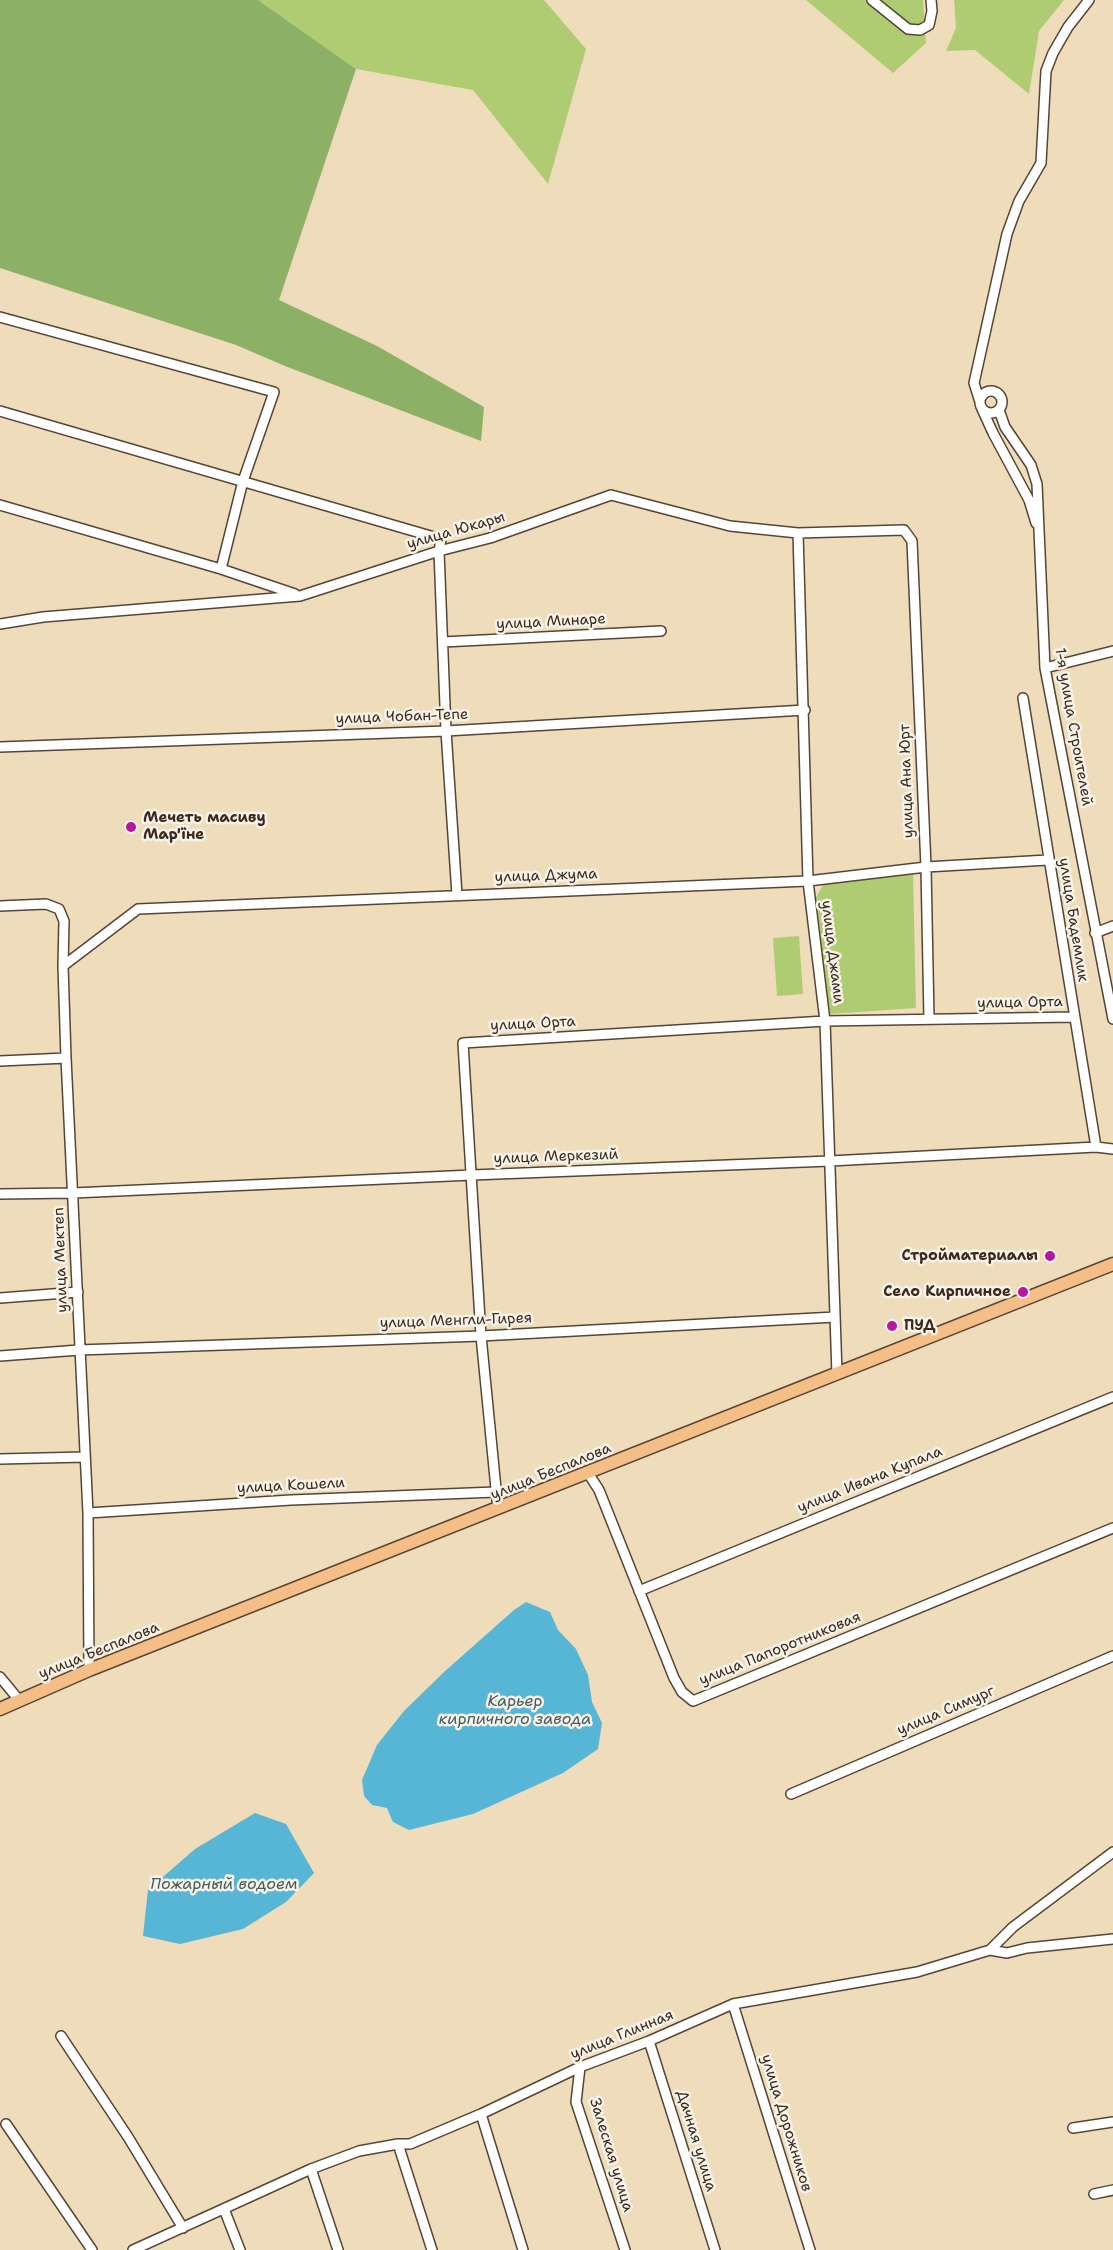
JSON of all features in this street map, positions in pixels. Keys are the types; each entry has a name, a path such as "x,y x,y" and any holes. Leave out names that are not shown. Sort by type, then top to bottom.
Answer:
{"main road":[{"name":"улица Беспалова","path":"0,1709 89,1670 1113,1264"}],"street":[{"path":"872,0 908,29 920,30 929,25 931,0"},
{"path":"1040,546 1029,500 993,433 974,383 1007,234 1019,201 1041,163 1046,71 1068,27 1089,0"},
{"path":"0,317 274,392 243,482 220,569"},
{"path":"974,383 995,391 1002,399 999,410 992,413 981,405"},
{"path":"981,405 985,392 995,391"},
{"name":"1-я улица Строителей","path":"999,410 1005,427 1031,465 1037,484 1045,668 1113,1019"},
{"path":"0,411 441,538 439,551 442,642 457,895"},
{"name":"улица Юкары","path":"0,624 43,616 300,596 439,551 490,538 611,495 729,526 798,533 904,530 912,541"},
{"path":"0,505 220,569 300,596"},
{"name":"улица Джами","path":"798,533 805,710 808,881 825,1021 837,1374"},
{"name":"улица Ана Юрт","path":"912,541 926,867 929,1019"},
{"name":"улица Минаре","path":"442,642 661,631"},
{"path":"1045,668 1113,651"},
{"name":"улица Бадемлик","path":"1023,698 1073,1017 1096,1147"},
{"name":"улица Чобан-Тепе","path":"0,747 446,731 805,710"},
{"name":"улица Джума","path":"63,966 138,909 808,881 926,867 1048,860"},
{"name":"улица Мектеп","path":"0,906 46,904 60,909 64,921 66,1058 88,1513 89,1670"},
{"path":"1095,933 1113,926"},
{"name":"улица Орта","path":"498,1509 481,1336 463,1043 825,1021 1073,1017"},
{"path":"0,1061 66,1058"},
{"name":"улица Меркезий","path":"0,1194 73,1193 830,1161 1096,1147 1113,1149"},
{"path":"0,1298 78,1292"},
{"name":"улица Менгли-Гирея","path":"0,1356 79,1350 481,1336 835,1317"},
{"name":"улица Ивана Купала","path":"639,1592 1113,1397"},
{"path":"0,1459 85,1456"},
{"name":"улица Папоротниковая","path":"588,1473 599,1490 674,1678 682,1692 693,1701 1113,1528"},
{"name":"улица Кошели","path":"88,1513 291,1500 496,1492"},
{"name":"улица Симург","path":"791,1794 1113,1656"},
{"path":"0,1677 19,1700"},
{"name":"улица Глинная","path":"134,2250 146,2247 311,2169 359,2151 410,2144 481,2114 580,2067 649,2041 733,2004 917,1972 990,1950 1013,1926 1113,1852"},
{"path":"990,1950 1007,1953 1027,1948 1113,1939"},
{"name":"улица Дорожников","path":"733,2004 810,2250"},
{"path":"61,2036 128,2137 183,2228"},
{"name":"Дачная улица","path":"649,2041 715,2250"},
{"name":"Залеская улица","path":"580,2067 576,2102 625,2250"},
{"path":"481,2114 523,2250"},
{"path":"1073,2128 1113,2122"},
{"path":"6,2124 92,2250"},
{"path":"398,2144 432,2250"},
{"path":"311,2169 338,2250"},
{"path":"1094,2194 1113,2190"},
{"path":"224,2210 240,2250"}],"green space":[{"path":"0,0 258,0 356,69 279,300 377,346 484,407 481,441 236,345 0,268"},
{"path":"258,0 544,0 586,49 548,184 473,90 356,69"},
{"path":"806,0 923,0 926,43 893,73"},
{"path":"954,0 1064,0 1039,31 1029,94 975,50 946,51 956,28"},
{"path":"913,874 916,1008 830,1014 816,897 825,882"},
{"path":"799,936 803,994 777,996 773,938"}],"water":[{"name":"Карьер кирпичного завода","path":"526,1602 550,1612 558,1630 576,1649 588,1675 592,1702 602,1723 598,1749 563,1773 473,1814 409,1830 393,1822 387,1808 372,1805 364,1796 362,1780 377,1745 404,1711 444,1672"},
{"name":"Пожарный водоем","path":"255,1813 286,1824 314,1873 286,1902 243,1929 180,1944 143,1936 148,1890 195,1849"}],"place":[{"name":"Мечеть масиву Мар'їне","path":"131,827"},
{"name":"Стройматериалы","path":"1050,1256"},
{"name":"Село Кирпичное","path":"1023,1292"},
{"name":"ПУД","path":"892,1326"}]}
